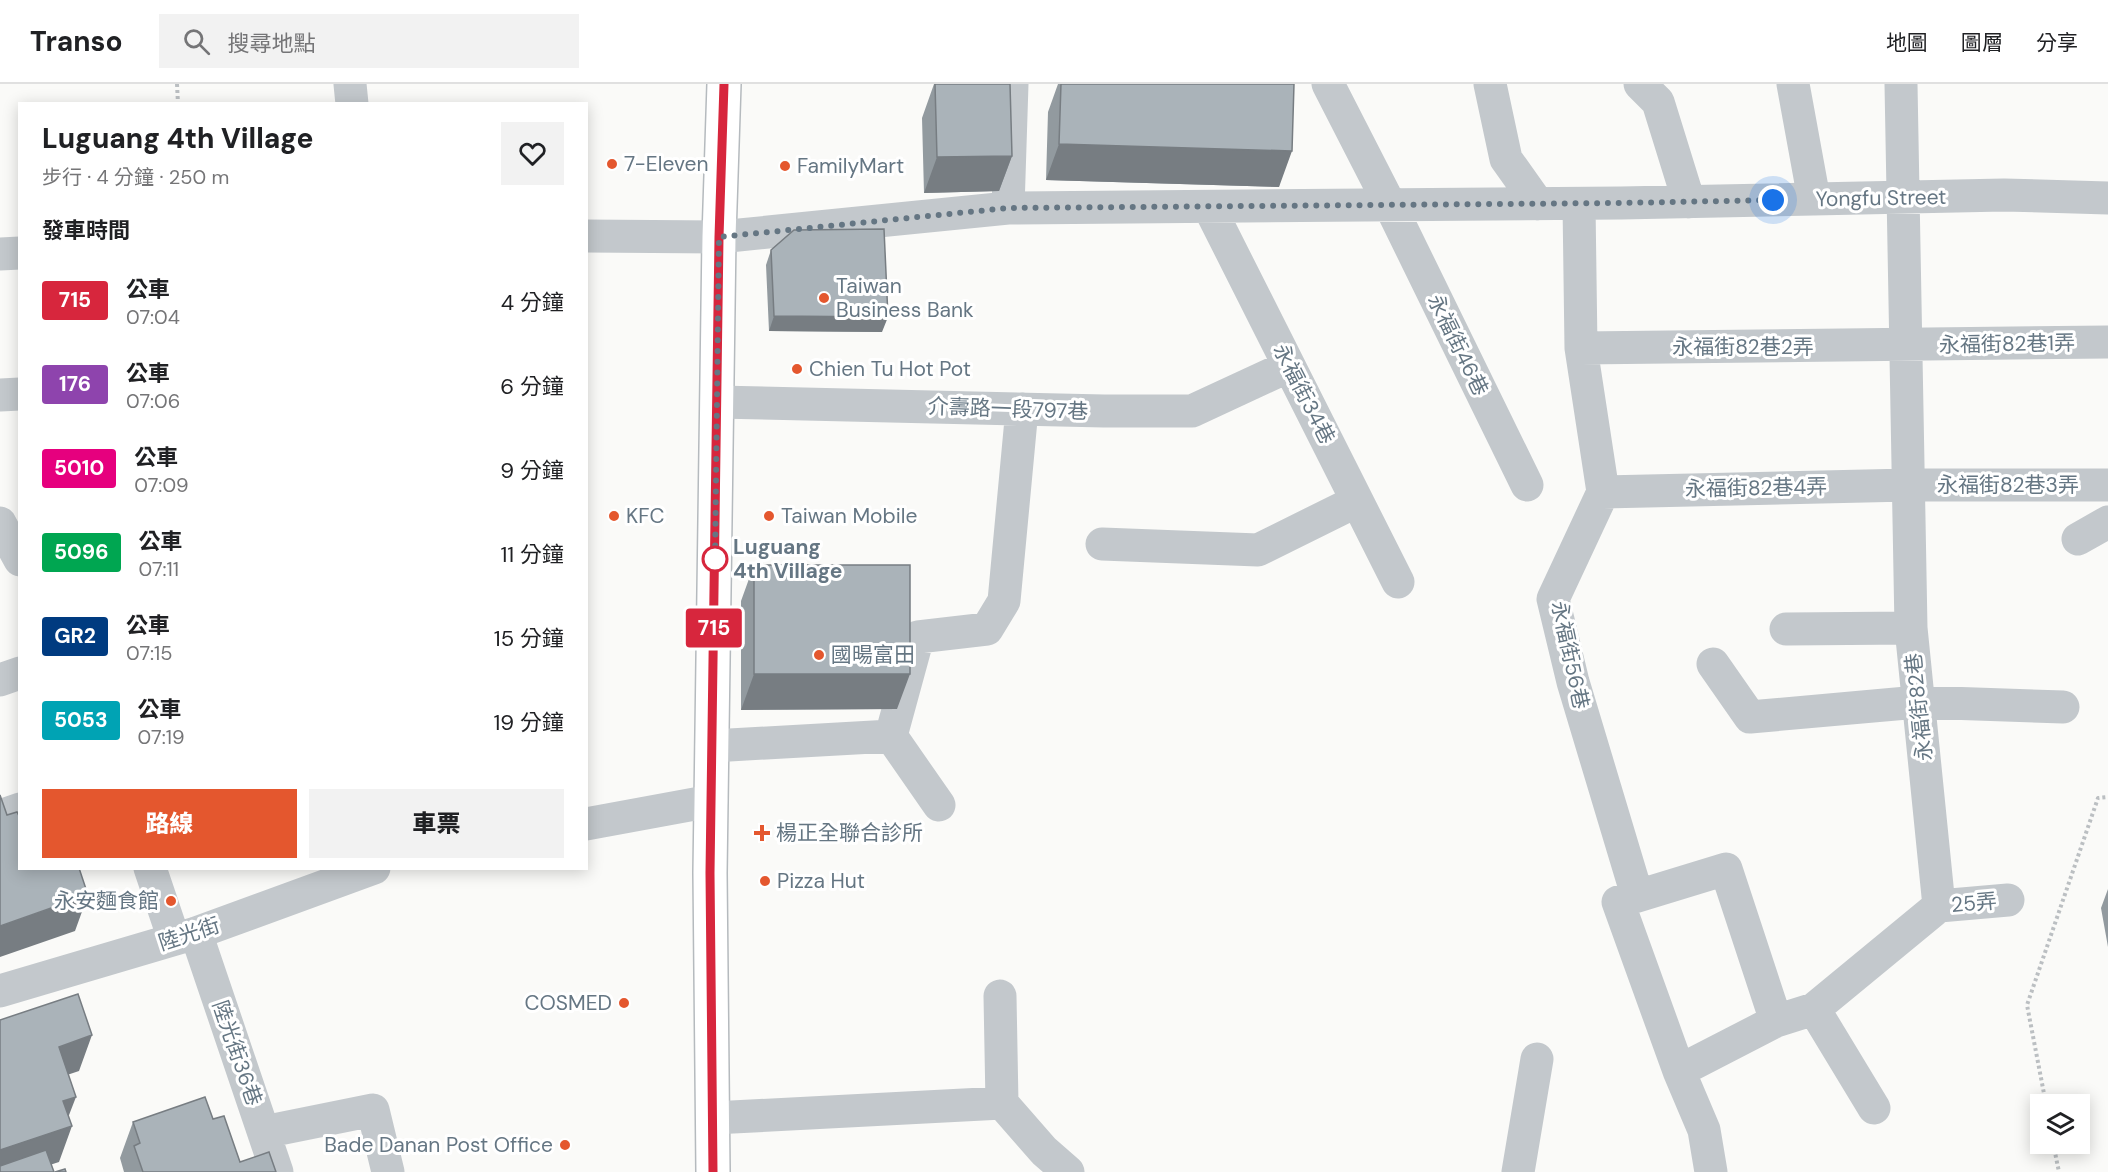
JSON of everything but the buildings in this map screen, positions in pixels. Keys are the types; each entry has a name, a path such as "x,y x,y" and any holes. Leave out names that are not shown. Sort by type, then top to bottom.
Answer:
{"main road":[{"path":"713,1172 710,873 719,237 724,84"}],"street":[{"path":"350,84 352,102"},
{"path":"1008,208 1012,84"},
{"name":"永福街46巷","path":"1328,84 1527,485"},
{"path":"1490,84 1506,159 1538,204"},
{"path":"1793,84 1814,199"},
{"name":"永福街82巷","path":"1901,84 1911,628 1939,906"},
{"path":"1658,90 1689,202"},
{"name":"Yongfu Street","path":"588,236 719,237 1008,208 1579,204 2004,195 2108,198"},
{"path":"1579,204 1581,348 1603,492"},
{"name":"永福街34巷","path":"1209,207 1398,582"},
{"path":"0,254 18,253"},
{"name":"永福街82巷1弄","path":"1905,346 2108,342"},
{"name":"永福街82巷2弄","path":"1581,348 1905,346"},
{"name":"介壽路一段797巷","path":"717,402 1192,411 1289,366"},
{"path":"0,394 18,394"},
{"path":"891,736 918,637 987,629 1004,601 1022,409"},
{"name":"永福街82巷3弄","path":"1909,485 2108,486"},
{"name":"永福街82巷4弄","path":"1603,492 1909,485"},
{"name":"永福街56巷","path":"1603,492 1553,599 1573,682 1637,895"},
{"path":"1102,544 1258,550 1358,501"},
{"path":"2078,539 2108,522"},
{"path":"0,523 18,556"},
{"path":"1786,628 1911,628"},
{"path":"1713,664 1750,717 1918,702 2063,707"},
{"path":"0,680 18,674"},
{"path":"712,746 891,736"},
{"path":"891,736 939,805"},
{"path":"588,824 711,801"},
{"path":"0,816 18,810"},
{"path":"1711,1172 1704,1130 1679,1071 1618,902 1726,869 1776,1021"},
{"name":"陸光街36巷","path":"151,870 185,936 264,1132 277,1172"},
{"name":"陸光街","path":"0,992 185,936 368,870"},
{"name":"25弄","path":"1939,906 2008,900"},
{"path":"1679,1071 1776,1021 1814,1009 1939,906"},
{"path":"1000,996 1002,1102 1044,1151 1068,1172"},
{"path":"1814,1009 1874,1108"},
{"path":"1518,1172 1537,1059"},
{"path":"713,1118 1002,1102"},
{"path":"264,1132 374,1110 388,1172"}],"path":[{"path":"177,84 178,102"},
{"path":"2044,1094 2027,1005 2097,798 2108,797"},
{"path":"2055,1154 2059,1172"}],"bus line":[{"name":"715","path":"713,1172 710,873 719,237 724,84"}],"place":[{"name":"7-Eleven","path":"612,164"},
{"name":"FamilyMart","path":"785,166"},
{"name":"Taiwan Business Bank","path":"824,298"},
{"name":"Chien Tu Hot Pot","path":"797,369"},
{"name":"KFC","path":"614,516"},
{"name":"Taiwan Mobile","path":"769,516"},
{"name":"Luguang 4th Village","path":"715,559"},
{"name":"國暘富田","path":"819,655"},
{"name":"楊正全聯合診所","path":"762,833"},
{"name":"Pizza Hut","path":"765,881"},
{"name":"永安麵食館","path":"171,901"},
{"name":"COSMED","path":"624,1003"},
{"name":"Bade Danan Post Office","path":"565,1145"}],"route":[{"path":"715,559 715,563 719,237 1008,208 1773,200"}]}
